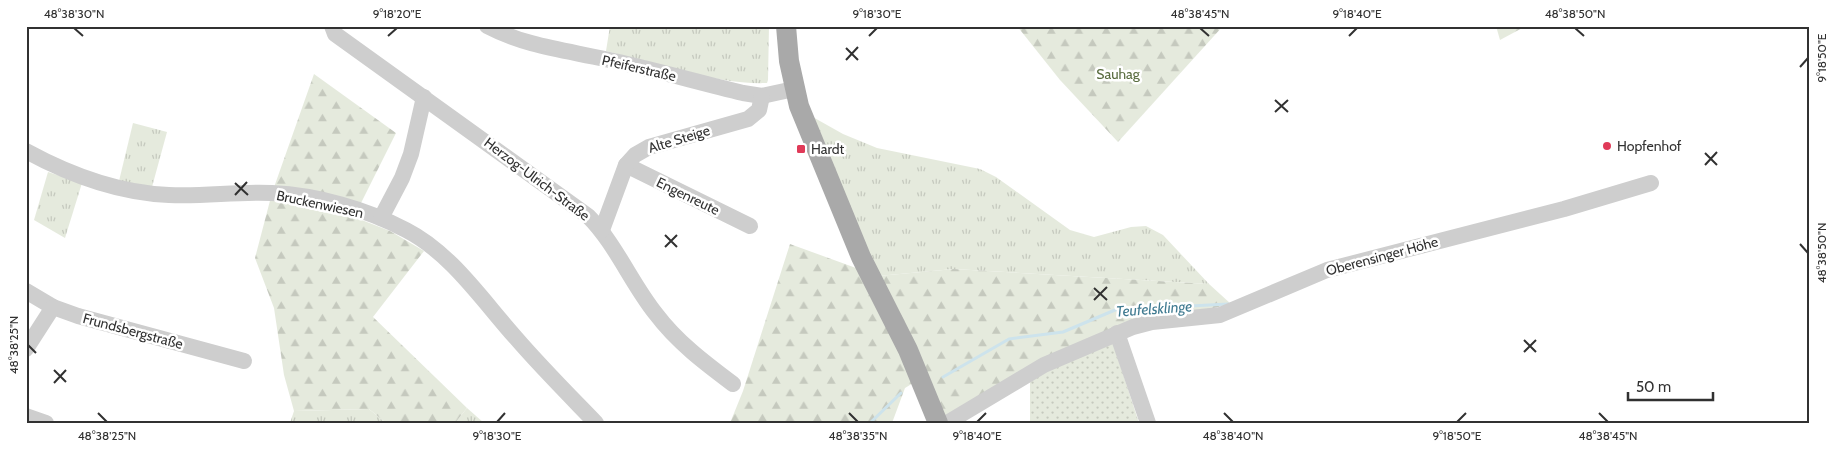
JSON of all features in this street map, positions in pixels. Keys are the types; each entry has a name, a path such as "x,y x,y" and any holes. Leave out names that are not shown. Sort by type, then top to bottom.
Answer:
{"main road":[{"path":"786,26 794,90 844,217 908,350 938,423"}],"street":[{"name":"Herzog-Ulrich-Straße","path":"332,26 336,34 547,184 588,216 602,230 655,314 676,337 733,384"},
{"name":"Pfeiferstraße","path":"487,26 505,36 540,47 604,59 762,96 794,90"},
{"name":"Alte Steige","path":"602,230 626,166 635,155 649,147 748,119 759,110 762,96"},
{"name":"Bruckenwiesen","path":"381,218 412,154 424,97"},
{"name":"Bruckenwiesen","path":"26,151 83,177 144,192 168,195 272,193 344,206 381,218 415,236 446,259 520,343 596,423"},
{"name":"Engenreute","path":"626,166 750,226"},
{"name":"Oberensinger Höhe","path":"947,423 1044,365 1117,333 1152,322 1220,315 1326,270 1564,209 1651,183"},
{"name":"Frundsbergstraße","path":"26,291 53,307 78,316 244,361"},
{"path":"26,349 53,307"},
{"path":"1117,333 1148,423"},
{"path":"26,416 46,423"}],"green space":[{"path":"610,26 769,26 767,83 728,81 707,77 606,51"},
{"name":"Sauhag","path":"1017,26 1223,26 1118,142 1060,80"},
{"path":"1496,26 1526,26 1500,40"},
{"path":"314,74 396,133 354,217 390,231 424,251 373,317 467,408 455,423 386,423 369,409 294,411 284,375 274,308 255,258 272,193"},
{"path":"811,116 843,134 877,148 980,169 996,177 1070,230 1094,237 1131,227 1146,226 1163,235 1209,284 954,269 878,276"},
{"path":"133,123 167,132 152,187 119,181"},
{"path":"48,172 82,183 65,238 34,220"},
{"path":"790,244 878,276 954,269 1209,284 1231,304 1116,331 945,417 928,374 905,388 892,423 730,423 743,391"},
{"path":"1113,343 1139,423 1030,423 1030,377"},
{"path":"467,408 484,423 455,423"},
{"path":"369,409 386,423 290,423 294,411"}],"waterway":[{"name":"Teufelsklinge","path":"943,377 1009,339 1063,332 1115,310 1228,304"},
{"name":"Teufelsklinge","path":"870,423 901,393"}],"place":[{"name":"Hopfenhof","path":"1607,146"},
{"name":"Hardt","path":"801,149"}]}
